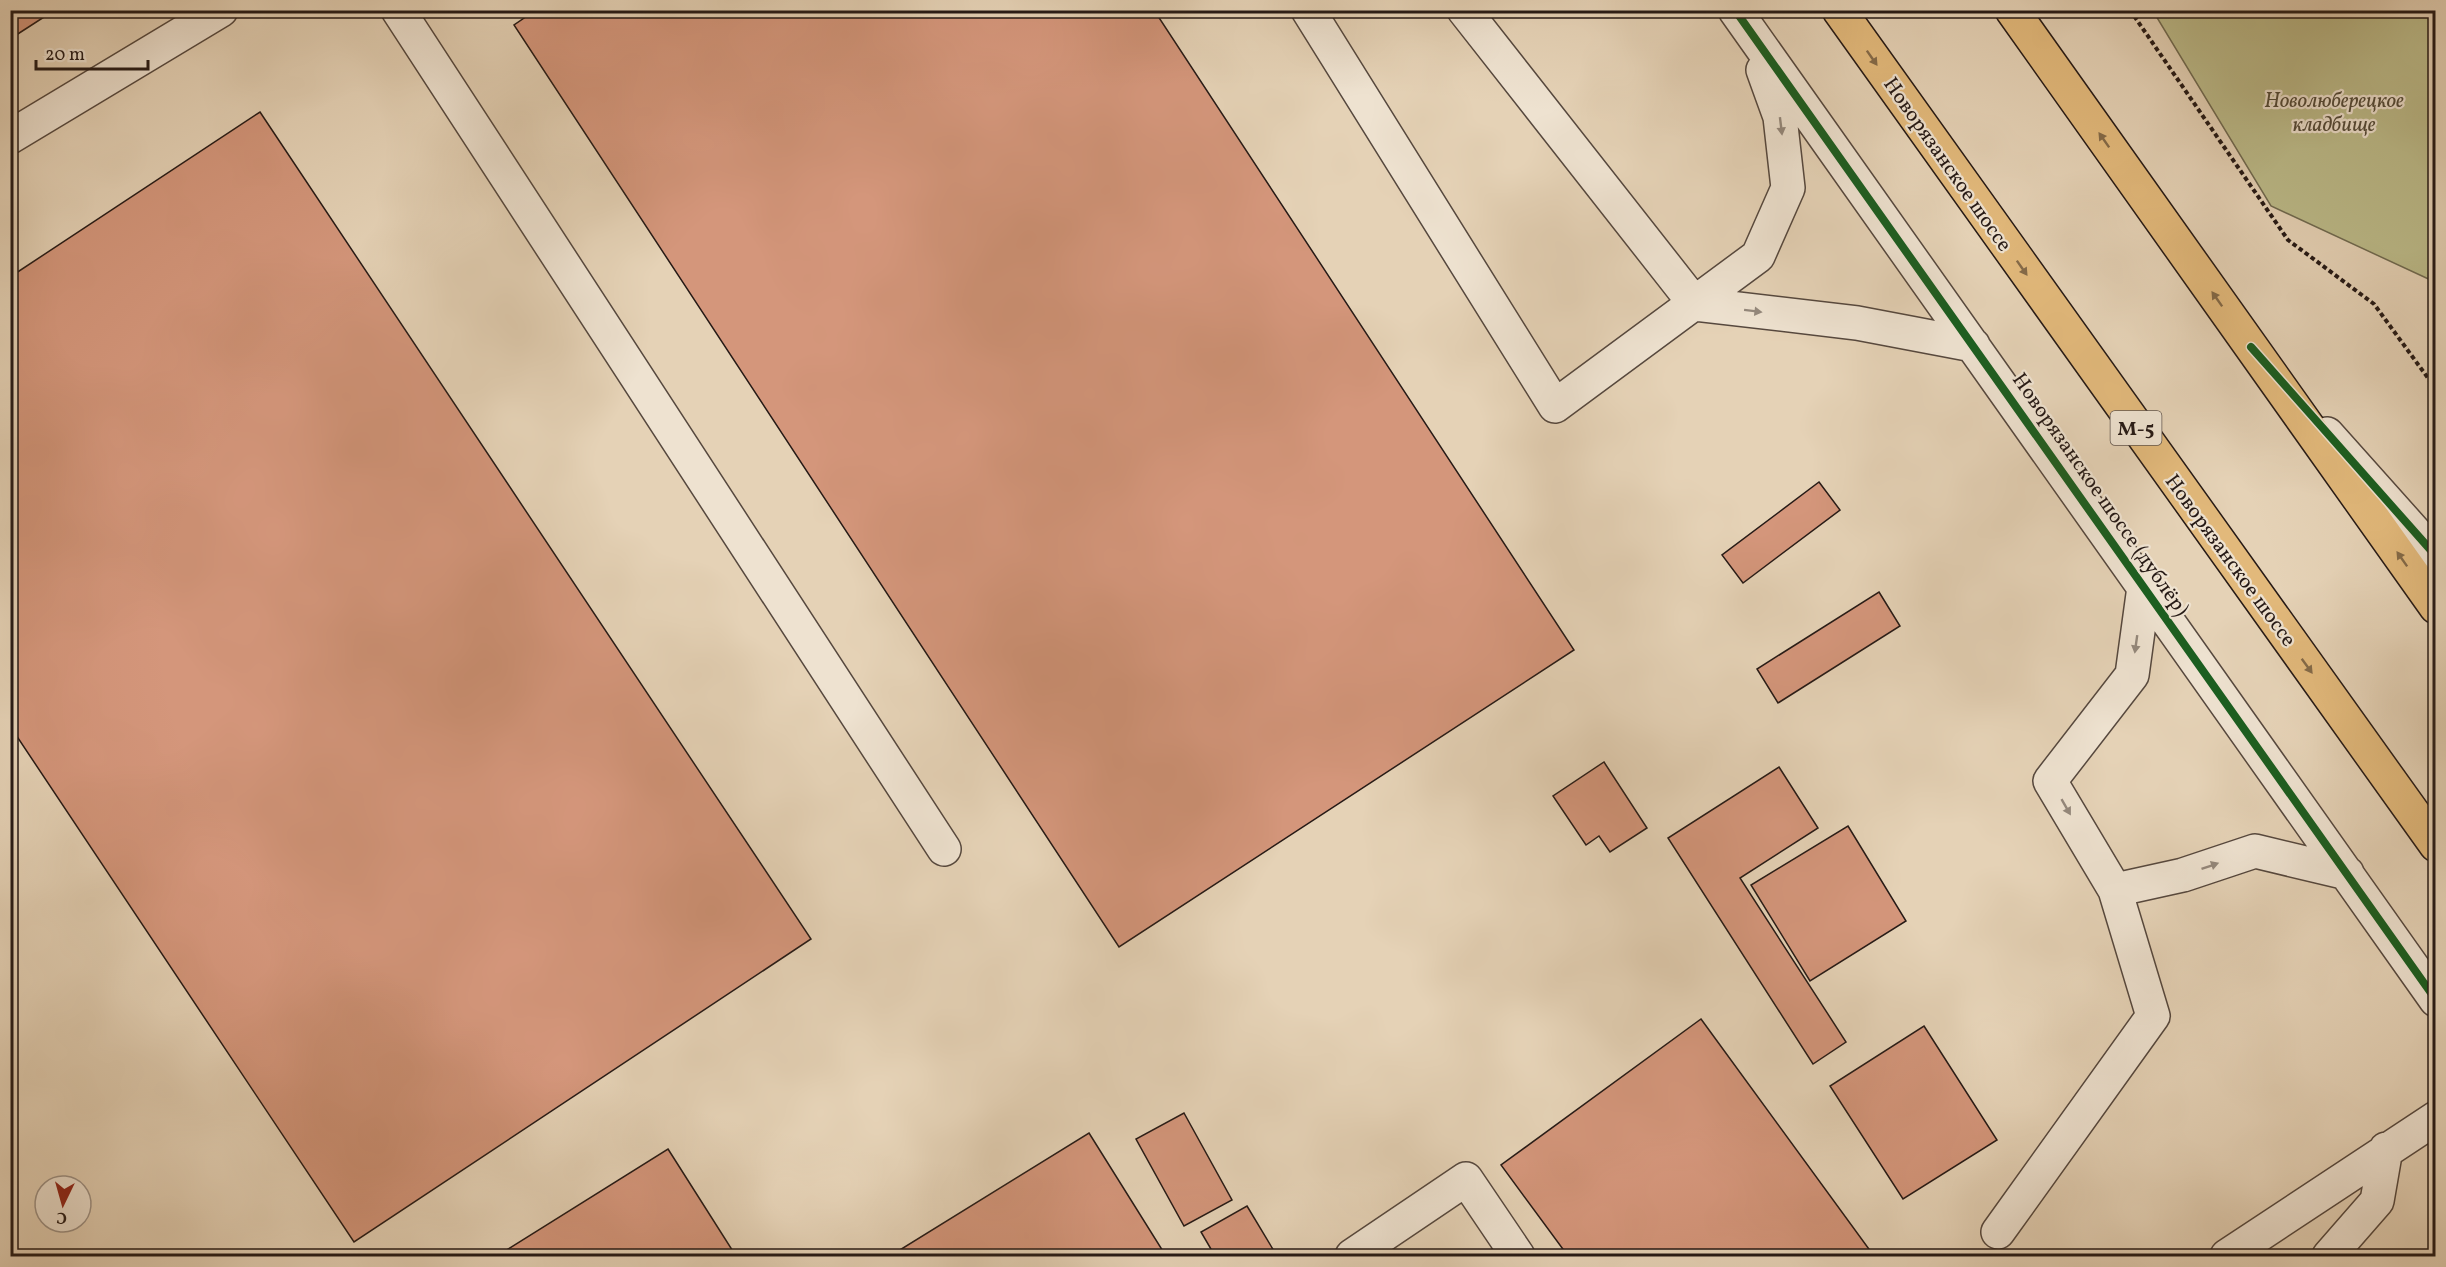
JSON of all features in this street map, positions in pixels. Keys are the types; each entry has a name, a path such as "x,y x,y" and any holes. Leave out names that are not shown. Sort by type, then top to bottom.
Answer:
{"highway":[{"name":"Новорязанское шоссе","path":"1839,10 2436,845"},
{"path":"2012,10 2436,607"}],"street":[{"path":"10,137 221,10"},
{"path":"398,10 944,849"},
{"path":"1308,10 1555,406 1758,256 1788,188 1780,117 1742,21"},
{"path":"1464,10 1695,304 1857,323 1973,345"},
{"name":"Новорязанское шоссе (дублёр)","path":"1742,21 2436,1000"},
{"path":"2251,347 2436,556"},
{"path":"1998,1232 2153,1016 2115,890 2050,781 2132,675 2144,586"},
{"path":"2115,890 2183,875 2255,851 2347,873"},
{"path":"2227,1257 2386,1149 2436,1118"},
{"path":"2329,1257 2377,1201 2386,1149"},
{"path":"1352,1257 1466,1179 1518,1257"}],"path":[{"path":"2130,10 2288,240 2374,304 2436,389"}],"green space":[{"name":"Новолюберецкое кладбище","path":"2153,11 2435,11 2435,282 2271,206"}],"building":[{"path":"10,10 55,10 10,39"},
{"path":"536,10 1154,10 1574,650 1119,947 514,25"},
{"path":"260,112 811,939 354,1242 10,726 10,277"},
{"path":"1819,482 1840,510 1743,583 1722,555"},
{"path":"1879,592 1900,626 1778,703 1757,669"},
{"path":"1604,762 1647,828 1610,852 1599,836 1586,845 1553,796"},
{"path":"1779,767 1818,828 1740,878 1846,1042 1813,1064 1668,838"},
{"path":"1848,826 1906,921 1810,981 1751,885"},
{"path":"1701,1019 1874,1256 1568,1256 1501,1165"},
{"path":"1924,1026 1997,1140 1903,1199 1830,1086"},
{"path":"1184,1113 1232,1200 1184,1226 1136,1139"},
{"path":"1089,1133 1166,1256 890,1256"},
{"path":"668,1149 736,1256 497,1256"},
{"path":"1247,1206 1277,1256 1215,1256 1201,1232"}],"cycle path":[{"path":"1735,10 2436,1000"},
{"path":"2251,347 2436,556"}]}
